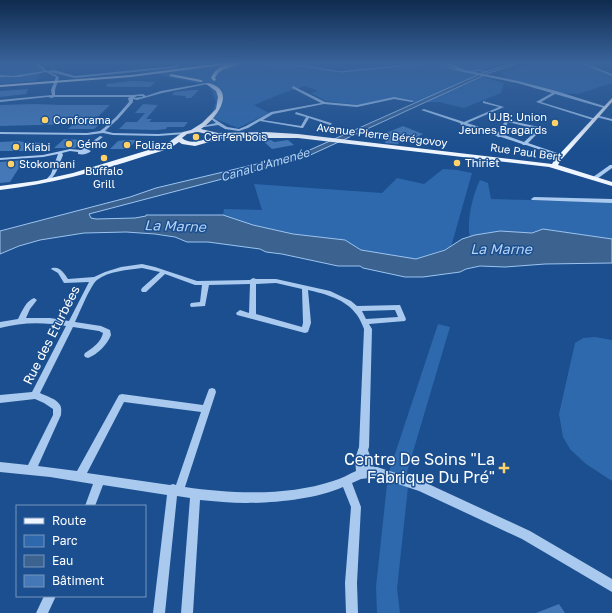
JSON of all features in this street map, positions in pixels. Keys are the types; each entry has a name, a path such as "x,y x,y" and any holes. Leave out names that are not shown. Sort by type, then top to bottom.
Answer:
{"main road":[{"path":"156,150 186,143 199,143 208,132 213,119 221,108 223,99 216,92"},
{"path":"193,131 212,118 220,106 221,99 219,92"},
{"path":"554,166 561,155 612,100"},
{"path":"0,188 62,178 113,165 173,144 185,132 208,132"},
{"name":"Avenue Pierre Bérégovoy","path":"208,132 228,136 298,136 483,157"},
{"path":"178,138 186,143"},
{"name":"Rue Paul Bert","path":"483,157 554,166 612,184"}],"street":[{"path":"52,96 53,92"},
{"path":"131,98 162,92"},
{"path":"303,92 324,103"},
{"path":"605,107 554,92 538,102 595,118 612,120"},
{"path":"0,102 52,96 140,99"},
{"path":"116,119 134,102 143,96"},
{"path":"106,133 131,102 131,98"},
{"path":"213,119 219,124 230,129 241,129 278,111 324,103 361,106 394,98 412,101"},
{"path":"462,124 502,107 484,102"},
{"path":"423,110 462,124 561,155"},
{"path":"296,113 330,124"},
{"path":"298,136 308,117"},
{"path":"258,120 302,127"},
{"path":"499,136 507,121 538,128 538,131 524,144"},
{"path":"208,132 219,124"},
{"path":"0,133 96,136 106,133 165,135 185,132"},
{"path":"0,159 39,156 70,150 85,149 96,136 106,133 171,136 178,138"},
{"path":"47,181 53,174 61,155 60,152"},
{"path":"595,178 612,166"},
{"path":"53,174 56,177 62,178"},
{"path":"534,199 612,201"},
{"name":"Rue des Eturbées","path":"31,470 57,415 56,407 47,400 35,395 90,285 95,279 129,267 147,266 197,283 253,280 276,281 330,293 349,302 366,322 369,339 364,453 360,459 366,473"},
{"path":"54,269 60,272 66,281 95,279"},
{"path":"144,290 164,272"},
{"path":"252,316 253,280"},
{"path":"193,305 203,304 206,283"},
{"path":"240,313 305,330 307,323 305,288"},
{"path":"21,320 27,308 34,300"},
{"path":"356,309 398,307 402,319 366,322"},
{"path":"0,320 47,320 102,329 106,332 106,337 96,349 88,355"},
{"path":"0,325 21,320"},
{"path":"159,613 176,490 212,392"},
{"path":"0,398 18,398 35,395"},
{"path":"80,476 122,398 206,409"},
{"path":"0,467 80,476 195,494 246,498 266,498 294,495 334,486 366,473 386,474 420,486 526,535 612,586"},
{"path":"90,505 100,479"},
{"path":"346,482 356,508 351,583 352,613"},
{"path":"186,613 195,494"},
{"path":"42,613 50,597"}],"green space":[{"path":"212,92 287,92 254,105 269,113 238,128 211,117 216,102"},
{"path":"316,92 501,92 464,108 439,102 412,102 395,98 359,105 326,101 311,93"},
{"path":"556,92 585,92 578,94"},
{"path":"443,169 472,173 451,247 416,259 361,250 345,240 293,234 253,225 223,215 224,209 262,210 254,184 382,193 397,178 424,184"},
{"path":"480,180 488,183 491,199 612,202 612,239 544,229 532,233 491,232 470,237 469,224 471,208"},
{"path":"438,324 450,327 407,472 408,487 397,589 400,613 377,613 376,587 388,475"},
{"path":"595,337 612,340 612,481 586,464 570,449 563,437 559,414 575,343 583,338"}],"water":[{"name":"La Marne","path":"440,92 448,92 306,157 89,214 91,218 96,219 135,218 146,215 223,215 253,225 293,234 345,240 361,250 416,259 445,250 462,239 475,235 500,231 532,233 543,229 612,239 612,263 545,264 505,267 480,266 460,272 423,277 405,277 363,268 360,266 338,266 266,252 260,249 208,242 187,242 175,237 126,232 84,233 40,240 19,246 0,254 0,231 130,197 156,188 303,153"}],"building":[{"path":"0,92 27,92 26,94 0,97"},
{"path":"174,92 197,92 191,98 172,95"},
{"path":"143,104 158,105 146,119 152,119 149,122 188,122 184,127 167,127 166,129 119,129 126,122 137,122 145,113 135,113"},
{"path":"0,105 110,105 91,123 101,123 94,129 68,129 73,124 0,126"},
{"path":"403,126 423,134 415,138 401,134 398,144 385,143 386,140 374,138"},
{"name":"Gémo","path":"64,139 84,140 75,148 54,148"},
{"name":"Foliaza","path":"136,140 129,149 110,149 118,141"},
{"path":"271,140 274,142 288,140 294,145 272,149 263,141"},
{"path":"19,141 44,143 34,151 0,151 0,142"},
{"path":"24,160 10,182 0,183 0,162"},
{"path":"559,604 565,613 536,613"}],"place":[{"name":"Conforama","path":"45,120"},
{"name":"UJB: Union Jeunes Bragards","path":"555,123"},
{"name":"Cerf en bois","path":"196,137"},
{"name":"Gémo","path":"69,144"},
{"name":"Foliaza","path":"127,145"},
{"name":"Kiabi","path":"16,147"},
{"name":"Buffalo Grill","path":"104,158"},
{"name":"Thiriet","path":"457,163"},
{"name":"Stokomani","path":"11,164"},
{"name":"Centre De Soins \"La Fabrique Du Pré\"","path":"504,468"}],"water label":[{"name":"Canal d'Amenée","path":"265,165"}]}
